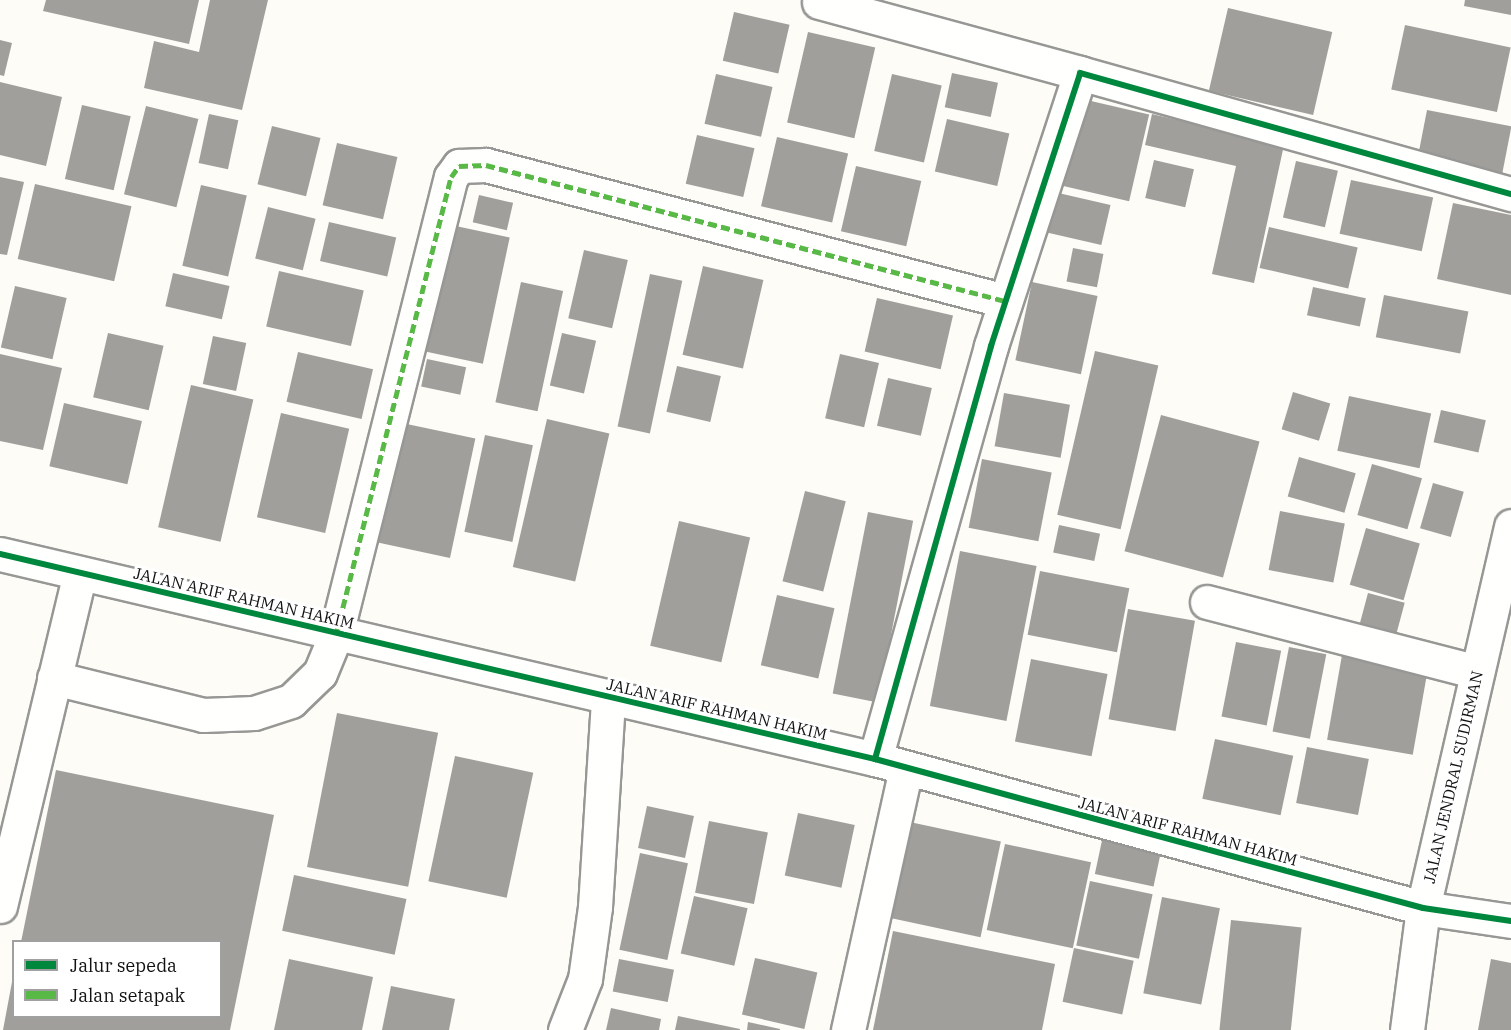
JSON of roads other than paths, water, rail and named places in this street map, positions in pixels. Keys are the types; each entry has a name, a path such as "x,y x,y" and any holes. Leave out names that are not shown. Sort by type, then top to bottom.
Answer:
{"street":[{"path":"819,2 1511,194"},
{"path":"875,759 1005,301 1080,73"},
{"path":"54,678 203,715 254,713 299,694 320,674 336,634 451,177 459,166 486,165 1005,301"},
{"name":"JALAN JENDRAL SUDIRMAN","path":"1407,1030 1423,908 1511,526"},
{"name":"JALAN ARIF RAHMAN HAKIM","path":"0,554 875,759 1423,908 1511,921"},
{"path":"0,906 80,573"},
{"path":"1206,602 1477,672"},
{"path":"565,1030 585,979 595,907 608,698"},
{"path":"849,1030 906,769"}]}
